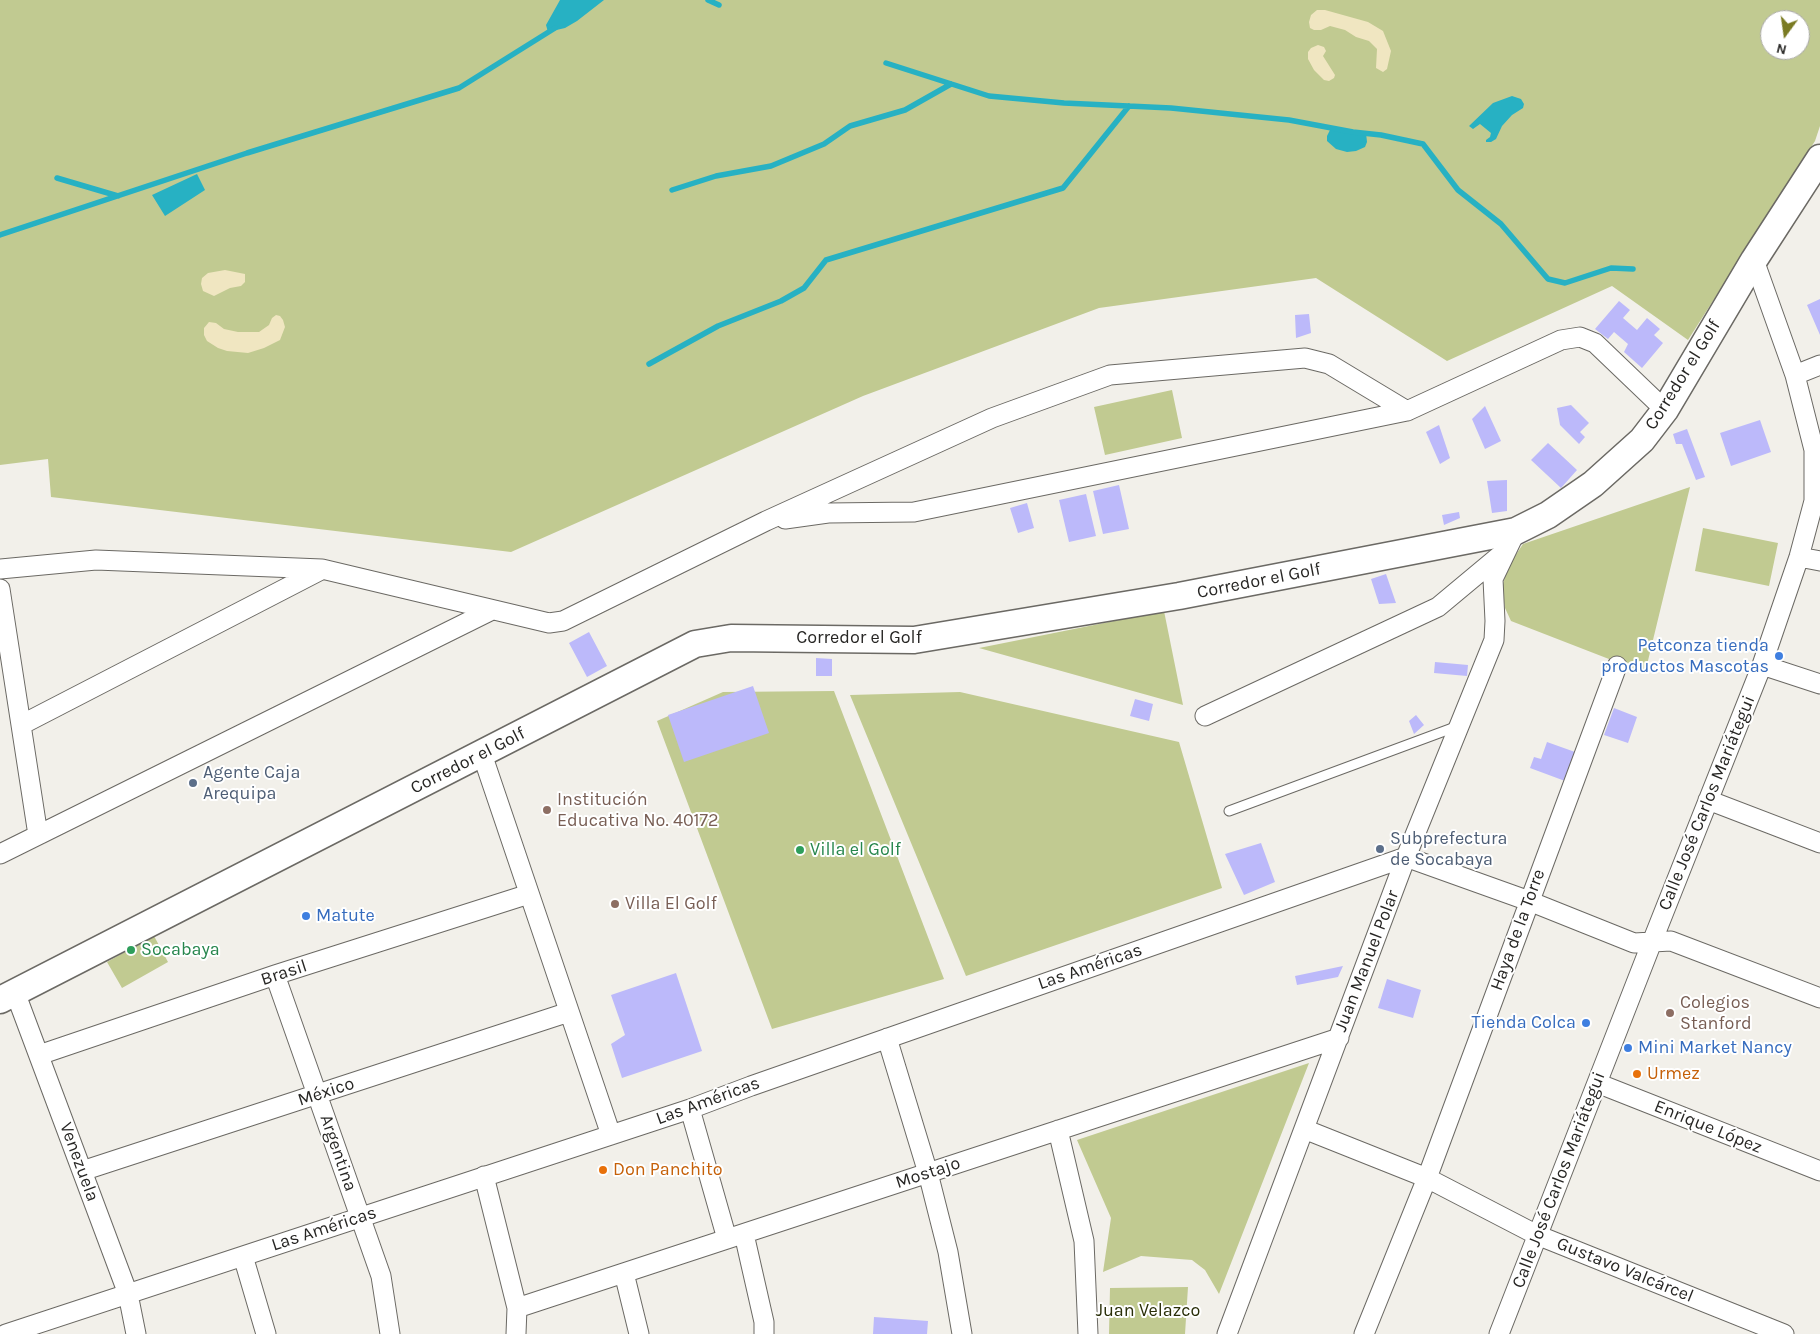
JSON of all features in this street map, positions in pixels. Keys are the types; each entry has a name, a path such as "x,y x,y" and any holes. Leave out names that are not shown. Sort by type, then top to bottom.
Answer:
{"street":[{"name":"Corredor el Golf","path":"7,996 695,644 731,638 914,640 1512,540 1593,484 1642,440 1665,410 1754,260 1820,158"},
{"name":"Calle José Carlos Mariátegui","path":"1499,1334 1762,665 1799,556 1814,501 1814,450 1795,375 1754,260"},
{"path":"766,521 828,513 914,512 1407,411 1561,340 1580,337 1595,343 1665,410"},
{"path":"0,569 96,560 322,569 549,623 563,621 766,521 992,418 1110,376 1305,358 1329,364 1407,411"},
{"path":"1795,375 1820,365"},
{"path":"1205,716 1438,606 1512,540"},
{"name":"Juan Manuel Polar","path":"1227,1334 1406,857 1494,640 1494,579 1512,540"},
{"path":"1799,556 1820,561"},
{"path":"21,725 322,569"},
{"path":"0,589 38,835"},
{"path":"0,854 492,610"},
{"path":"1762,665 1820,684"},
{"name":"Haya de la Torre","path":"1364,1334 1427,1178 1617,666"},
{"path":"482,754 611,1135"},
{"path":"1708,800 1820,843"},
{"path":"1406,857 1529,901 1634,943 1671,941 1820,998"},
{"name":"Las Américas","path":"6,1334 690,1109 887,1038 1406,857"},
{"name":"Brasil","path":"39,1055 275,975 529,894"},
{"name":"Argentina","path":"275,975 381,1276 390,1334"},
{"name":"Venezuela","path":"7,996 39,1055 128,1294 136,1334"},
{"name":"México","path":"82,1171 569,1012"},
{"path":"887,1038 928,1173 948,1252 962,1334"},
{"name":"Mostajo","path":"517,1308 1338,1038"},
{"name":"Enrique López","path":"1597,1083 1820,1171"},
{"path":"690,1109 736,1236 764,1322 764,1334"},
{"name":"Gustavo Valcárcel","path":"1304,1129 1427,1178 1537,1235 1784,1334"},
{"path":"1058,1130 1084,1241 1088,1334"},
{"path":"484,1176 517,1308 516,1334"},
{"path":"243,1256 266,1334"},
{"path":"624,1273 639,1334"}],"lane":[{"path":"1229,811 1459,726"}],"green space":[{"path":"0,0 1820,0 1820,126 1815,141 1688,340 1612,286 1447,361 1316,278 1099,308 863,396 511,552 51,497 48,459 0,465"},
{"path":"1172,390 1182,438 1105,455 1094,407"},
{"path":"1690,487 1645,673 1511,621 1505,608 1502,589 1507,568 1523,544"},
{"path":"1703,528 1778,543 1769,586 1695,571"},
{"path":"1164,611 1183,705 979,648"},
{"name":"Villa el Golf","path":"834,691 944,979 772,1029 657,721 723,692"},
{"name":"Villa el Golf","path":"960,692 1179,742 1222,888 966,976 850,695"},
{"path":"154,936 168,962 122,988 107,962"},
{"path":"1309,1063 1219,1294 1205,1270 1192,1260 1141,1256 1103,1272 1111,1218 1077,1140"},
{"name":"Juan Velazco","path":"1188,1287 1185,1334 1109,1334 1110,1288"}],"sand":[{"path":"1317,10 1325,10 1368,22 1383,31 1391,51 1387,69 1383,72 1376,68 1377,49 1369,41 1356,37 1345,30 1330,26 1321,30 1310,28 1311,15"},
{"path":"1318,45 1324,47 1326,51 1323,56 1335,75 1329,81 1324,80 1314,70 1308,59 1308,52 1311,48"},
{"path":"225,270 245,274 245,282 241,286 230,288 214,296 203,291 202,278 208,273"},
{"path":"276,315 280,316 283,320 285,327 280,340 248,353 218,348 207,341 204,335 204,328 209,322 216,323 224,329 238,332 259,332 269,325 272,318"}],"water":[{"path":"560,0 604,0 565,28 548,32 546,25"},
{"path":"1512,96 1521,99 1524,104 1523,108 1512,115 1502,126 1496,139 1486,142 1491,133 1480,124 1473,129 1469,126 1493,103"},
{"path":"1331,128 1366,133 1367,142 1365,147 1347,152 1336,149 1327,141"},
{"path":"197,174 205,190 165,216 152,195"}],"building":[{"path":"1820,299 1820,335 1807,305"},
{"path":"1619,301 1630,310 1623,318 1637,330 1647,318 1660,329 1654,335 1663,343 1642,368 1624,352 1628,344 1614,332 1608,339 1595,329"},
{"path":"1309,314 1311,333 1296,338 1295,315"},
{"path":"1571,405 1589,423 1580,432 1585,437 1579,444 1560,425 1557,408"},
{"path":"1485,406 1501,441 1485,449 1472,419"},
{"path":"1760,420 1771,452 1731,466 1720,433"},
{"path":"1439,425 1450,458 1440,464 1426,432"},
{"path":"1687,429 1705,477 1696,480 1682,444 1676,444 1673,434"},
{"path":"1548,443 1577,470 1561,488 1531,460"},
{"path":"1507,480 1507,511 1492,513 1487,481"},
{"path":"1119,485 1129,529 1103,534 1093,491"},
{"path":"1086,494 1096,536 1069,542 1059,500"},
{"path":"1027,503 1034,528 1018,533 1010,508"},
{"path":"1459,512 1460,518 1444,525 1442,515"},
{"path":"1386,574 1396,603 1379,604 1371,579"},
{"path":"589,632 607,666 587,677 569,643"},
{"path":"816,658 832,659 832,676 816,676"},
{"path":"1435,662 1468,665 1467,676 1434,673"},
{"path":"753,686 769,733 684,762 668,715"},
{"path":"1135,699 1153,704 1149,721 1130,716"},
{"path":"1614,708 1637,717 1628,743 1604,735"},
{"path":"1416,715 1424,725 1414,734 1409,721"},
{"path":"1547,742 1575,752 1565,781 1530,768 1534,757 1541,759"},
{"path":"1261,843 1275,882 1244,895 1225,854"},
{"path":"1343,966 1338,977 1297,985 1295,976"},
{"path":"676,973 702,1051 622,1078 611,1044 625,1035 611,995"},
{"path":"1387,979 1421,990 1413,1018 1378,1008"},
{"path":"874,1317 928,1321 927,1334 873,1334"}],"waterway":[{"path":"708,0 719,5"},
{"path":"0,235 247,153 459,88 555,28"},
{"path":"886,63 989,96 1064,103 1171,108 1289,120 1423,144 1458,190 1501,224 1548,279 1565,283 1611,268 1633,269"},
{"path":"672,190 716,176 771,166 824,144 850,126 905,110 951,84"},
{"path":"649,364 718,326 781,301 804,288 826,260 1063,188 1129,106"},
{"path":"57,178 118,196"}],"place":[{"name":"Petconza tienda productos Mascotas","path":"1779,656"},
{"name":"Agente Caja Arequipa","path":"193,783"},
{"name":"Institución Educativa No. 40172","path":"547,810"},
{"name":"Subprefectura de Socabaya","path":"1380,849"},
{"name":"Villa el Golf","path":"800,850"},
{"name":"Villa El Golf","path":"615,904"},
{"name":"Matute","path":"306,916"},
{"name":"Socabaya","path":"131,950"},
{"name":"Colegios Stanford","path":"1670,1013"},
{"name":"Tienda Colca","path":"1586,1023"},
{"name":"Mini Market Nancy","path":"1628,1048"},
{"name":"Urmez","path":"1637,1074"},
{"name":"Don Panchito","path":"603,1170"}]}
